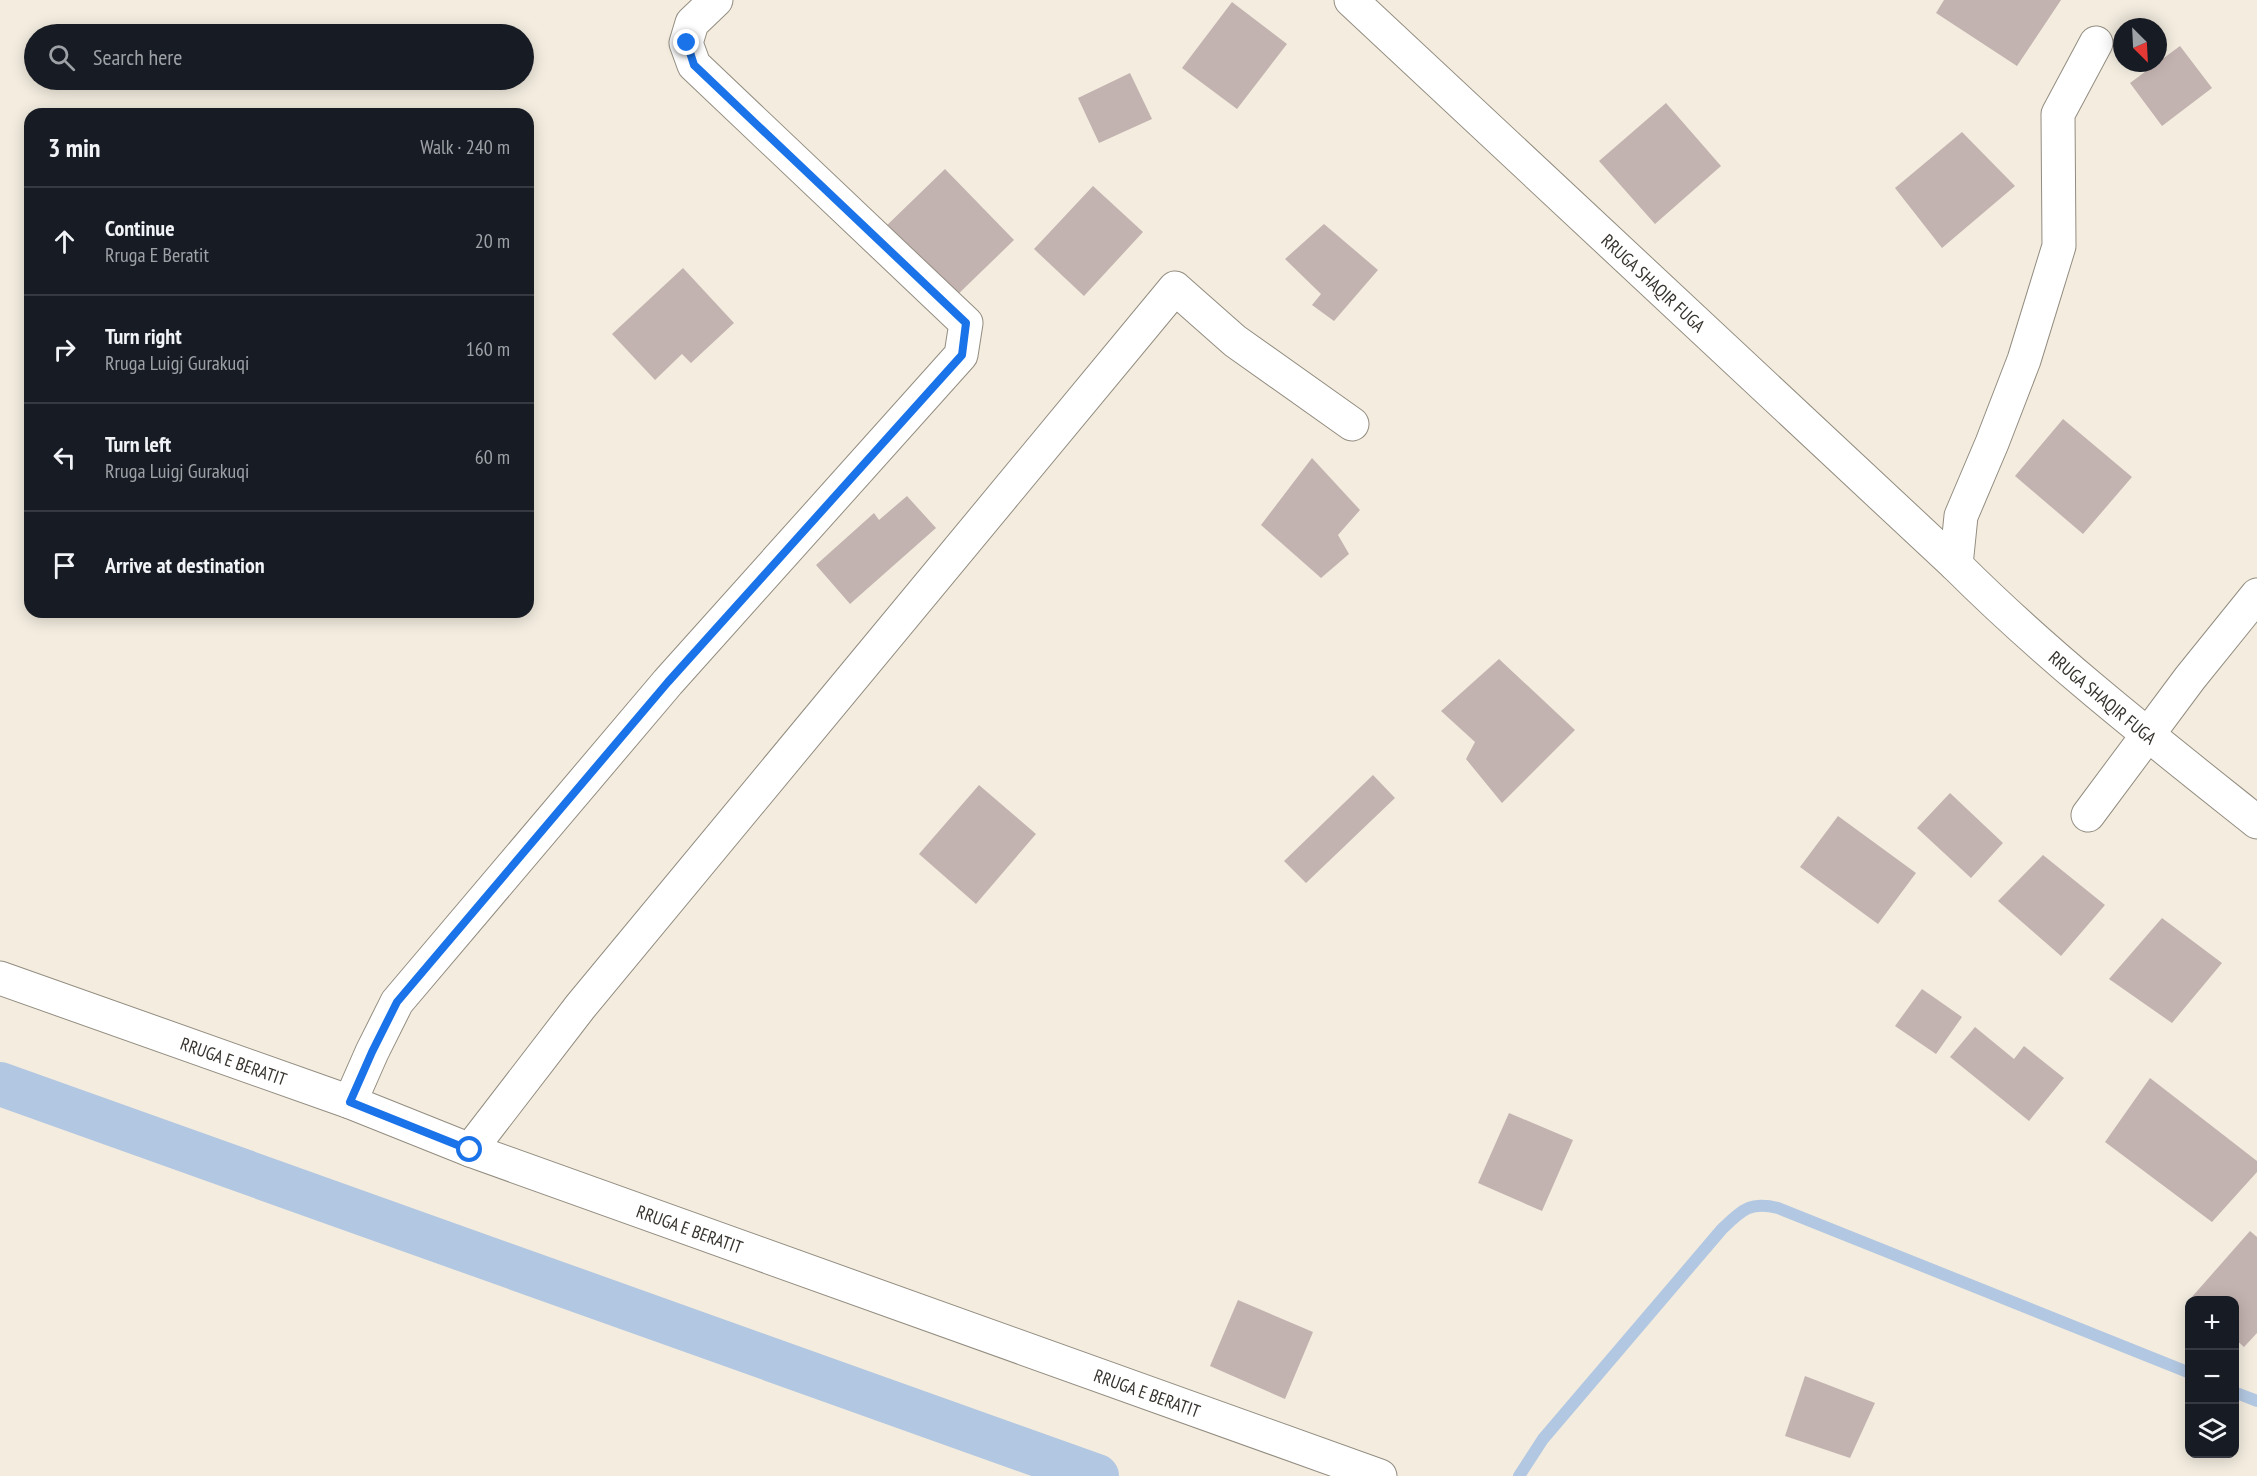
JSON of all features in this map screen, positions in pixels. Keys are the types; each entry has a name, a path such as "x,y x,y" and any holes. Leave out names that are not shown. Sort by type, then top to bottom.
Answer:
{"street":[{"path":"350,1102 397,1002 668,682 962,355 966,323 694,65 687,43 692,24 716,0"},
{"name":"RRUGA SHAQIR FUGA","path":"1351,0 1994,603 2148,735 2257,822"},
{"path":"1956,565 1961,516 2024,360 2059,246 2058,114 2096,43"},
{"path":"470,1150 580,1007 1174,288 1235,341 1352,424"},
{"path":"2088,815 2257,595"},
{"name":"RRUGA E BERATIT","path":"0,978 350,1102 470,1150 1380,1476"}],"building":[{"path":"1944,0 2061,0 2017,66 1936,13"},
{"path":"1232,2 1287,44 1237,109 1182,68"},
{"path":"2180,46 2212,88 2162,126 2130,83 2145,72 2167,72 2167,56"},
{"path":"1130,73 1152,119 1099,143 1078,98"},
{"path":"1666,103 1721,166 1655,224 1599,161"},
{"path":"1962,132 2015,186 1942,248 1895,188"},
{"path":"945,169 1014,240 950,302 881,231"},
{"path":"1093,186 1143,232 1084,296 1034,249"},
{"path":"1324,224 1378,270 1334,321 1312,305 1321,294 1285,259"},
{"path":"683,268 734,323 691,363 682,354 655,380 612,334"},
{"path":"2063,419 2132,477 2083,534 2015,476"},
{"path":"1312,458 1360,510 1338,535 1349,554 1321,578 1261,525"},
{"path":"907,496 936,528 850,604 816,565 874,513 879,520"},
{"path":"1499,659 1575,730 1502,803 1466,759 1475,742 1441,711"},
{"path":"1373,775 1395,798 1306,883 1284,861"},
{"path":"979,785 1036,834 976,904 919,854"},
{"path":"1950,793 2003,843 1971,878 1917,828"},
{"path":"1838,816 1916,873 1878,924 1800,867"},
{"path":"2043,855 2105,905 2061,956 1998,901"},
{"path":"2162,918 2222,963 2172,1023 2109,979"},
{"path":"1922,989 1962,1017 1936,1054 1895,1026"},
{"path":"1975,1027 2014,1059 2024,1046 2064,1078 2029,1121 1950,1057"},
{"path":"2150,1078 2257,1161 2257,1172 2212,1222 2105,1142"},
{"path":"1509,1113 1573,1140 1542,1211 1478,1183"},
{"path":"2250,1231 2257,1237 2257,1333 2244,1347 2239,1342 2239,1296 2193,1296"},
{"path":"1238,1300 1313,1332 1285,1399 1210,1366"},
{"path":"1805,1376 1875,1403 1850,1458 1785,1436"}],"waterway":[{"path":"0,1084 1097,1476"},
{"path":"1519,1476 1543,1439 1722,1229 1741,1212 1753,1207 1778,1208 2185,1371"},
{"path":"2239,1394 2257,1401"}],"route":[{"path":"470,1150 350,1102 397,1002 668,682 962,355 966,323 694,65 687,43"}]}
